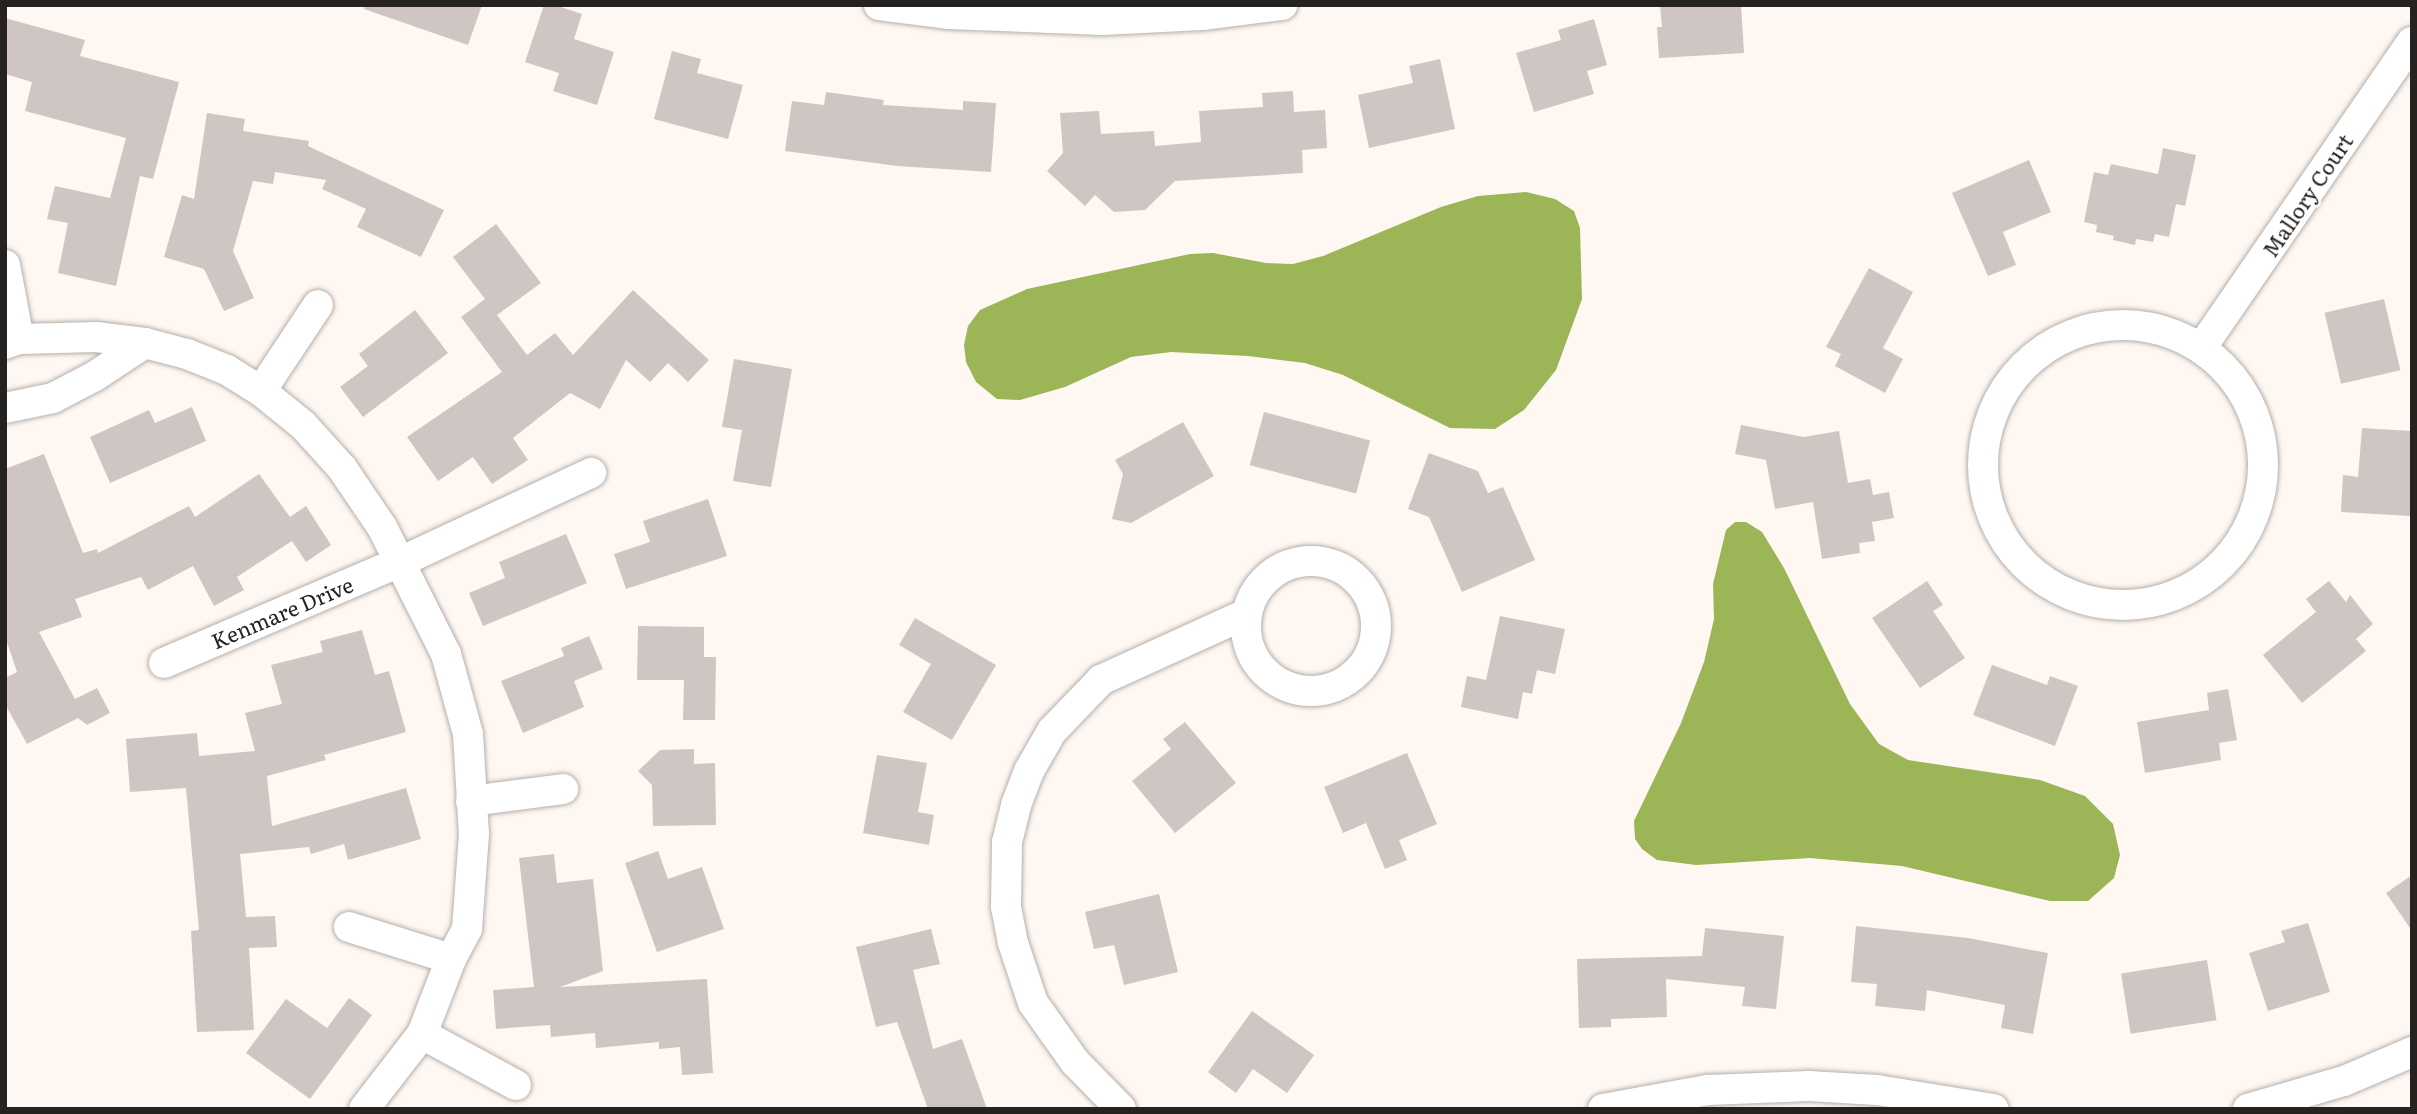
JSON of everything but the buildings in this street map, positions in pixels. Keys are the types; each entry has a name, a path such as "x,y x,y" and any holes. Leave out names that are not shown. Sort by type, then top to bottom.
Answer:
{"street":[{"path":"880,5 948,14 1103,20 1202,15 1282,5"},
{"name":"Mallory Court","path":"2202,348 2412,42"},
{"path":"5,264 12,342 96,337 145,343 187,354 227,370 261,391 303,425 342,468 382,527 446,654 468,734 474,834 467,929 451,959 422,1034 364,1109"},
{"path":"261,391 318,306"},
{"path":"2108,324 2157,327 2202,348 2235,377 2256,416 2263,449 2265,460 2259,504 2241,544 2210,577 2171,598 2127,606 2082,600 2042,581 2007,546 1986,502 1982,454 1994,407 2014,376 2021,366 2061,338 2108,324"},
{"path":"5,408 53,398 95,376 145,343"},
{"name":"Kenmare Drive","path":"164,663 400,562 591,473"},
{"path":"1121,1109 1075,1062 1032,1003 1013,943 1006,907 1007,842 1016,805 1029,771 1052,731 1101,680 1245,614 1265,578 1302,559 1343,567 1371,596 1377,637 1358,673 1321,692 1280,684 1251,655 1245,614"},
{"path":"471,800 563,789"},
{"path":"349,927 451,959"},
{"path":"422,1034 516,1085"},
{"path":"2248,1109 2344,1081 2412,1052"},
{"path":"1604,1109 1677,1094 1750,1088 1844,1087 1933,1104 1993,1109"}],"shaded area":[{"path":"1526,192 1555,199 1574,211 1580,228 1582,299 1556,370 1524,410 1495,429 1450,428 1343,375 1305,363 1248,356 1171,352 1131,357 1065,387 1020,400 997,399 976,382 966,362 964,345 968,326 980,310 1027,289 1190,254 1213,253 1266,263 1293,264 1323,256 1441,207 1478,196"},
{"path":"1735,522 1746,522 1762,532 1784,568 1850,704 1879,744 1908,760 2040,780 2085,796 2113,824 2120,855 2114,878 2088,901 2050,901 1902,866 1810,858 1696,865 1657,860 1642,849 1635,839 1634,821 1681,723 1704,662 1714,619 1713,584 1726,530"}]}
